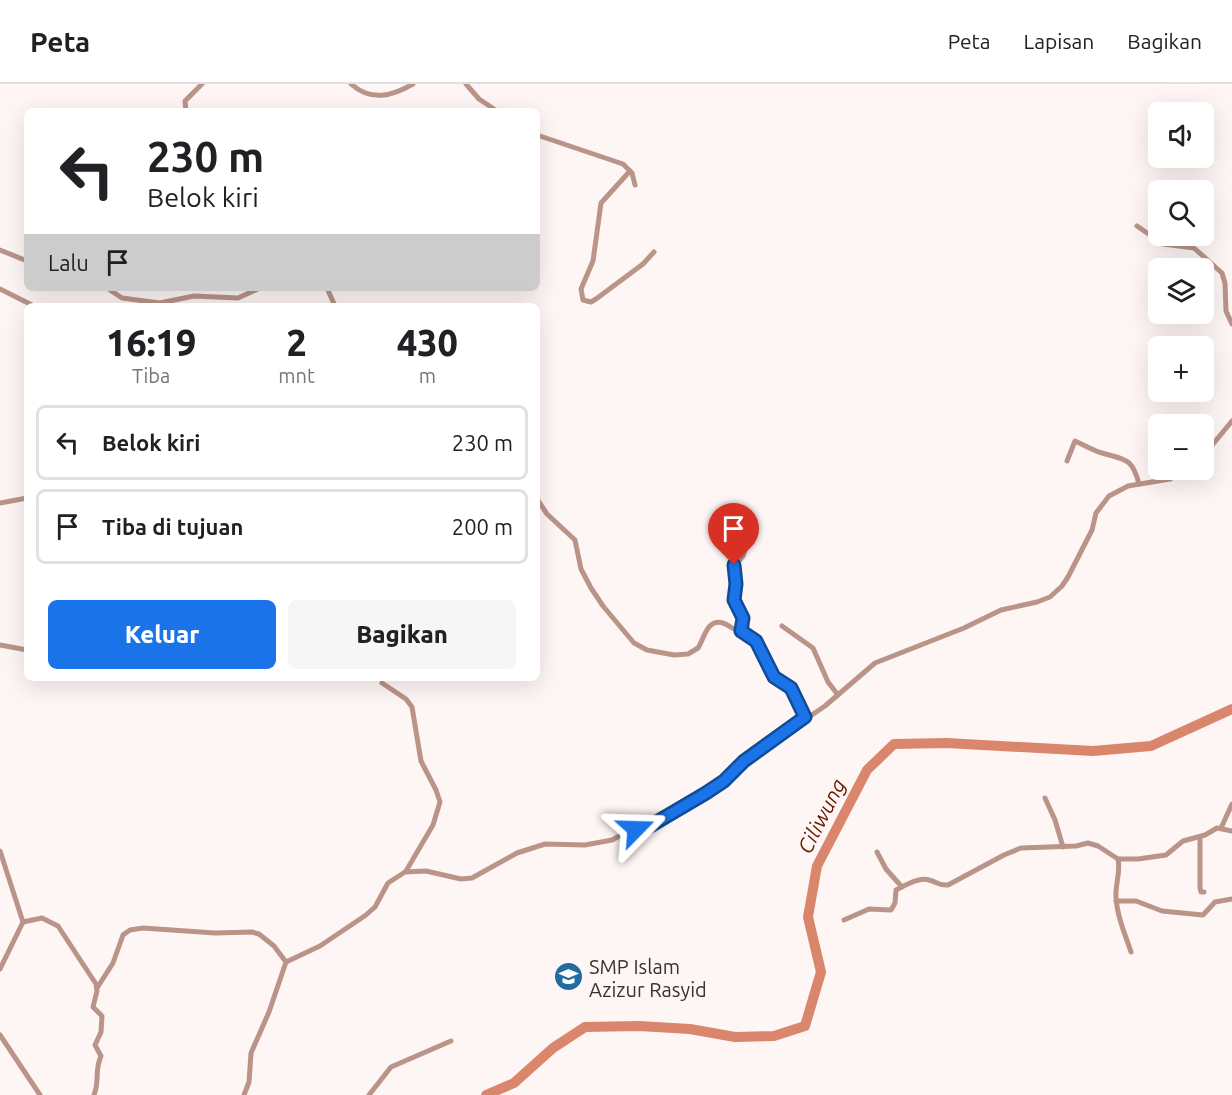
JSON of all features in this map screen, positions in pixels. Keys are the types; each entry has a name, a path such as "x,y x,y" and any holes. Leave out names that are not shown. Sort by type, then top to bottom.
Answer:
{"street":[{"path":"186,108 185,101 202,84"},
{"path":"351,84 362,91 379,96 392,95 413,84"},
{"path":"466,84 479,99 492,108"},
{"path":"540,136 615,159 630,171 635,185"},
{"path":"630,171 601,203 593,261 581,290 583,300 587,302 596,299 643,264 654,252"},
{"path":"1137,226 1163,244 1194,248 1222,273 1225,283 1226,311 1232,324"},
{"path":"0,250 24,260"},
{"path":"0,289 28,303"},
{"path":"112,291 122,298 160,303 194,296 238,298 253,291"},
{"path":"1214,443 1232,421"},
{"path":"1067,461 1075,441 1101,453 1127,461 1135,469 1139,484"},
{"path":"244,1095 249,1082 251,1053 269,1012 286,962 320,946 364,916 375,907 388,883 406,872 430,871 460,879 472,878 517,854 548,843 588,845 614,839 632,830 646,828 724,781 744,761 838,695 864,672 884,659 946,636 997,612 1050,597 1062,586 1074,566 1092,531 1096,513 1101,505 1117,490 1164,480"},
{"path":"0,503 24,499"},
{"path":"540,504 547,514 574,540 580,567 591,588 608,613 638,646 666,654 683,655 695,651 708,628 714,623 722,622 756,641 774,677 791,688 805,717"},
{"path":"741,631 743,618 734,600 736,584 734,567 743,556 750,533"},
{"path":"782,626 813,648 828,682 838,695"},
{"path":"0,645 24,649"},
{"path":"382,683 406,699 412,707 421,761 440,802 435,820 406,872"},
{"path":"1045,798 1055,820 1063,847"},
{"path":"1221,828 1232,804"},
{"path":"844,920 869,909 891,910 895,903 895,892 902,887 924,880 943,886 948,885 1013,850 1092,843 1118,859 1127,860 1163,856 1183,841 1221,828 1232,831"},
{"path":"1200,837 1200,888 1201,892 1204,892"},
{"path":"0,851 23,922 0,969"},
{"path":"877,852 886,869 902,887"},
{"path":"1118,859 1116,901 1118,915 1131,952"},
{"path":"1116,901 1136,901 1162,911 1203,915 1215,902 1232,899"},
{"path":"23,922 42,918 58,926 93,978 97,988"},
{"path":"94,1095 98,1083 96,1067 102,1056 95,1047 102,1016 93,1008 97,988 108,973 123,935 135,928 215,933 255,932 274,946 286,962"},
{"path":"0,1035 40,1095"},
{"path":"369,1095 391,1067 450,1041"}],"waterway":[{"name":"Ciliwung","path":"486,1095 514,1083 553,1048 585,1027 639,1026 690,1029 735,1037 774,1036 805,1026 821,972 808,917 817,866 867,770 894,744 947,743 1093,751 1151,746 1232,709"}],"place":[{"name":"SMP Islam Azizur Rasyid","path":"568,977"}],"route":[{"path":"636,829 650,826 706,793 724,781 744,761 805,717 791,688 773,676 756,641 741,631 743,618 734,600 736,584 734,565"}]}
